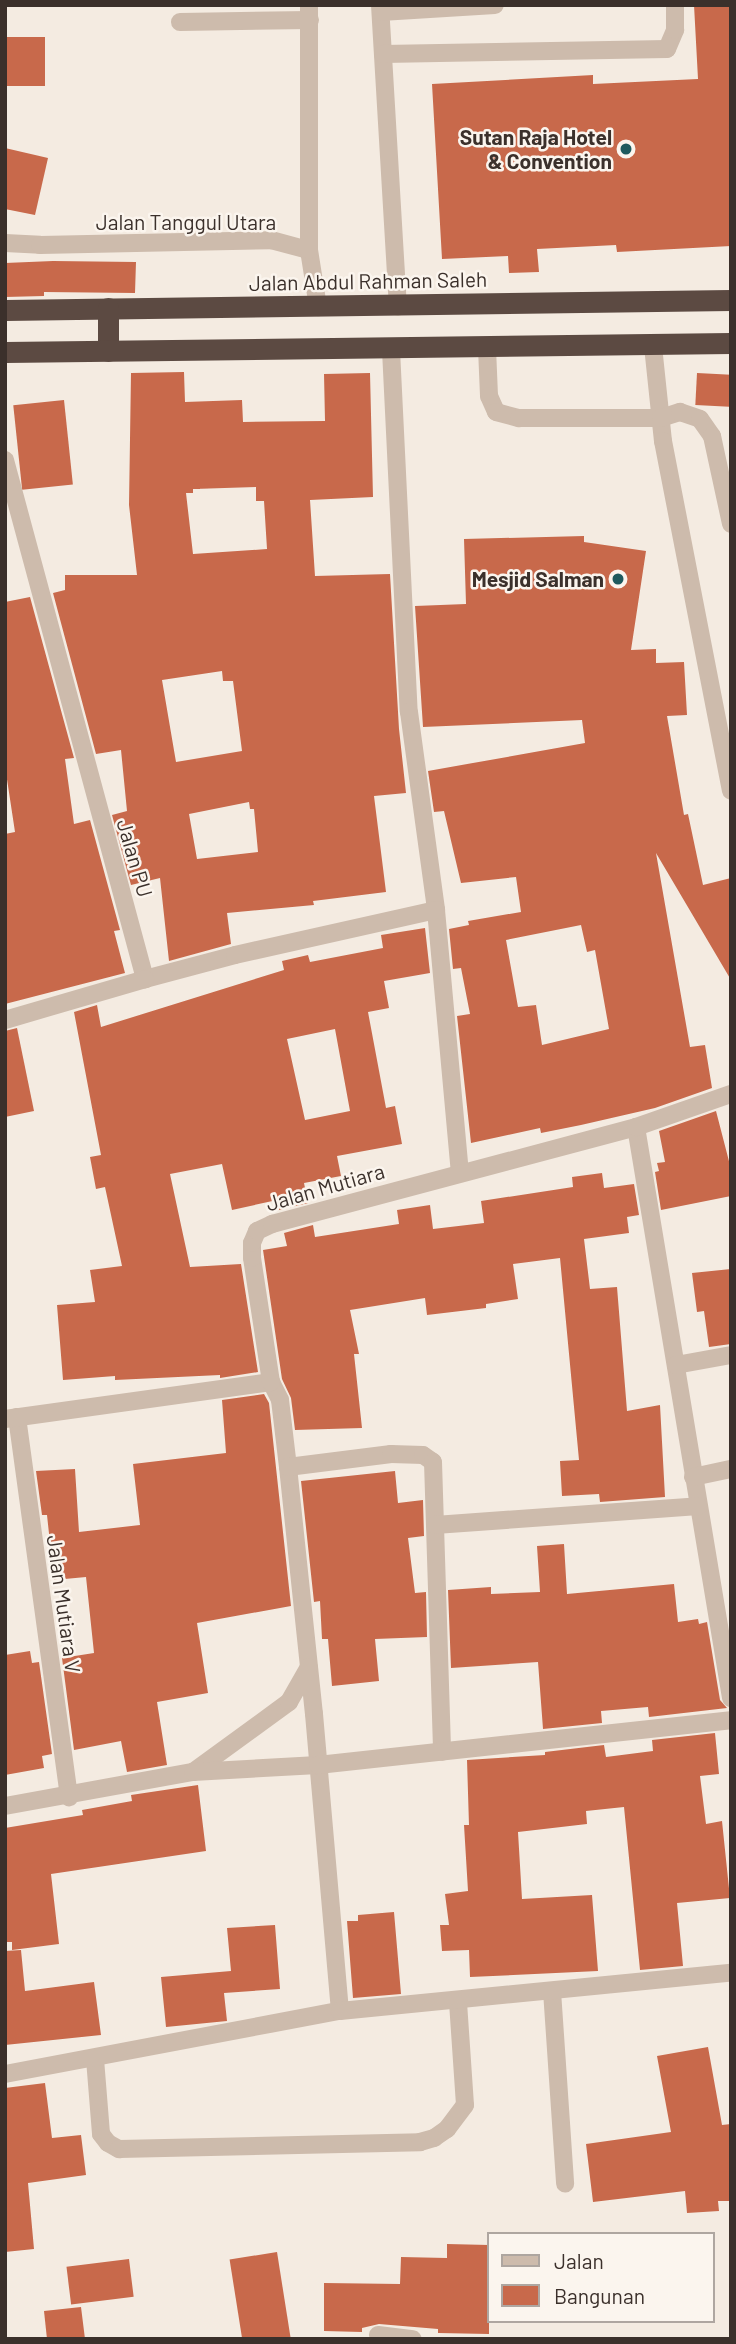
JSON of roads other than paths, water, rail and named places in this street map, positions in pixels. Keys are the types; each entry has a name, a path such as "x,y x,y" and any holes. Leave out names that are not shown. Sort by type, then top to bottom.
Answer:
{"highway":[{"name":"Jalan Abdul Rahman Saleh","path":"5,310 731,300"},
{"path":"108,308 108,351"},
{"path":"5,352 731,343"}],"street":[{"path":"398,306 381,8 495,5"},
{"path":"383,54 667,49 674,38 675,5"},
{"path":"180,22 309,13 309,250 318,307"},
{"name":"Jalan Tanggul Utara","path":"5,243 67,245 271,240 309,250"},
{"path":"653,346 661,418 681,541 731,790"},
{"path":"487,348 489,397 496,412 519,418 661,418 685,413 700,419 706,426 724,483 731,524"},
{"path":"391,349 409,712 436,910 460,1172"},
{"name":"Jalan PU","path":"5,460 145,978"},
{"path":"5,1020 145,978 235,955 436,910"},
{"name":"Jalan Mutiara","path":"271,1382 252,1258 252,1242 257,1231 272,1224 460,1172 636,1127 731,1094"},
{"path":"636,1127 731,1698"},
{"path":"676,1365 731,1355"},
{"path":"11,1418 271,1382 280,1400 288,1467 341,2011"},
{"name":"Jalan Mutiara V","path":"11,1418 69,1797"},
{"path":"288,1467 391,1454 423,1455 429,1458 434,1467 442,1752"},
{"path":"693,1477 731,1469"},
{"path":"435,1525 698,1506"},
{"path":"193,1772 289,1702 309,1667"},
{"path":"5,1806 69,1797 193,1772 318,1765 731,1720"},
{"path":"5,2074 341,2011 731,1973"},
{"path":"552,1991 565,2184"},
{"path":"95,2059 101,2134 108,2143 119,2149 419,2142 434,2138 447,2129 465,2105 458,2001"},
{"path":"378,2335 413,2339"}],"place":[{"name":"Sutan Raja Hotel & Convention","path":"626,149"},
{"name":"Mesjid Salman","path":"618,579"}]}
